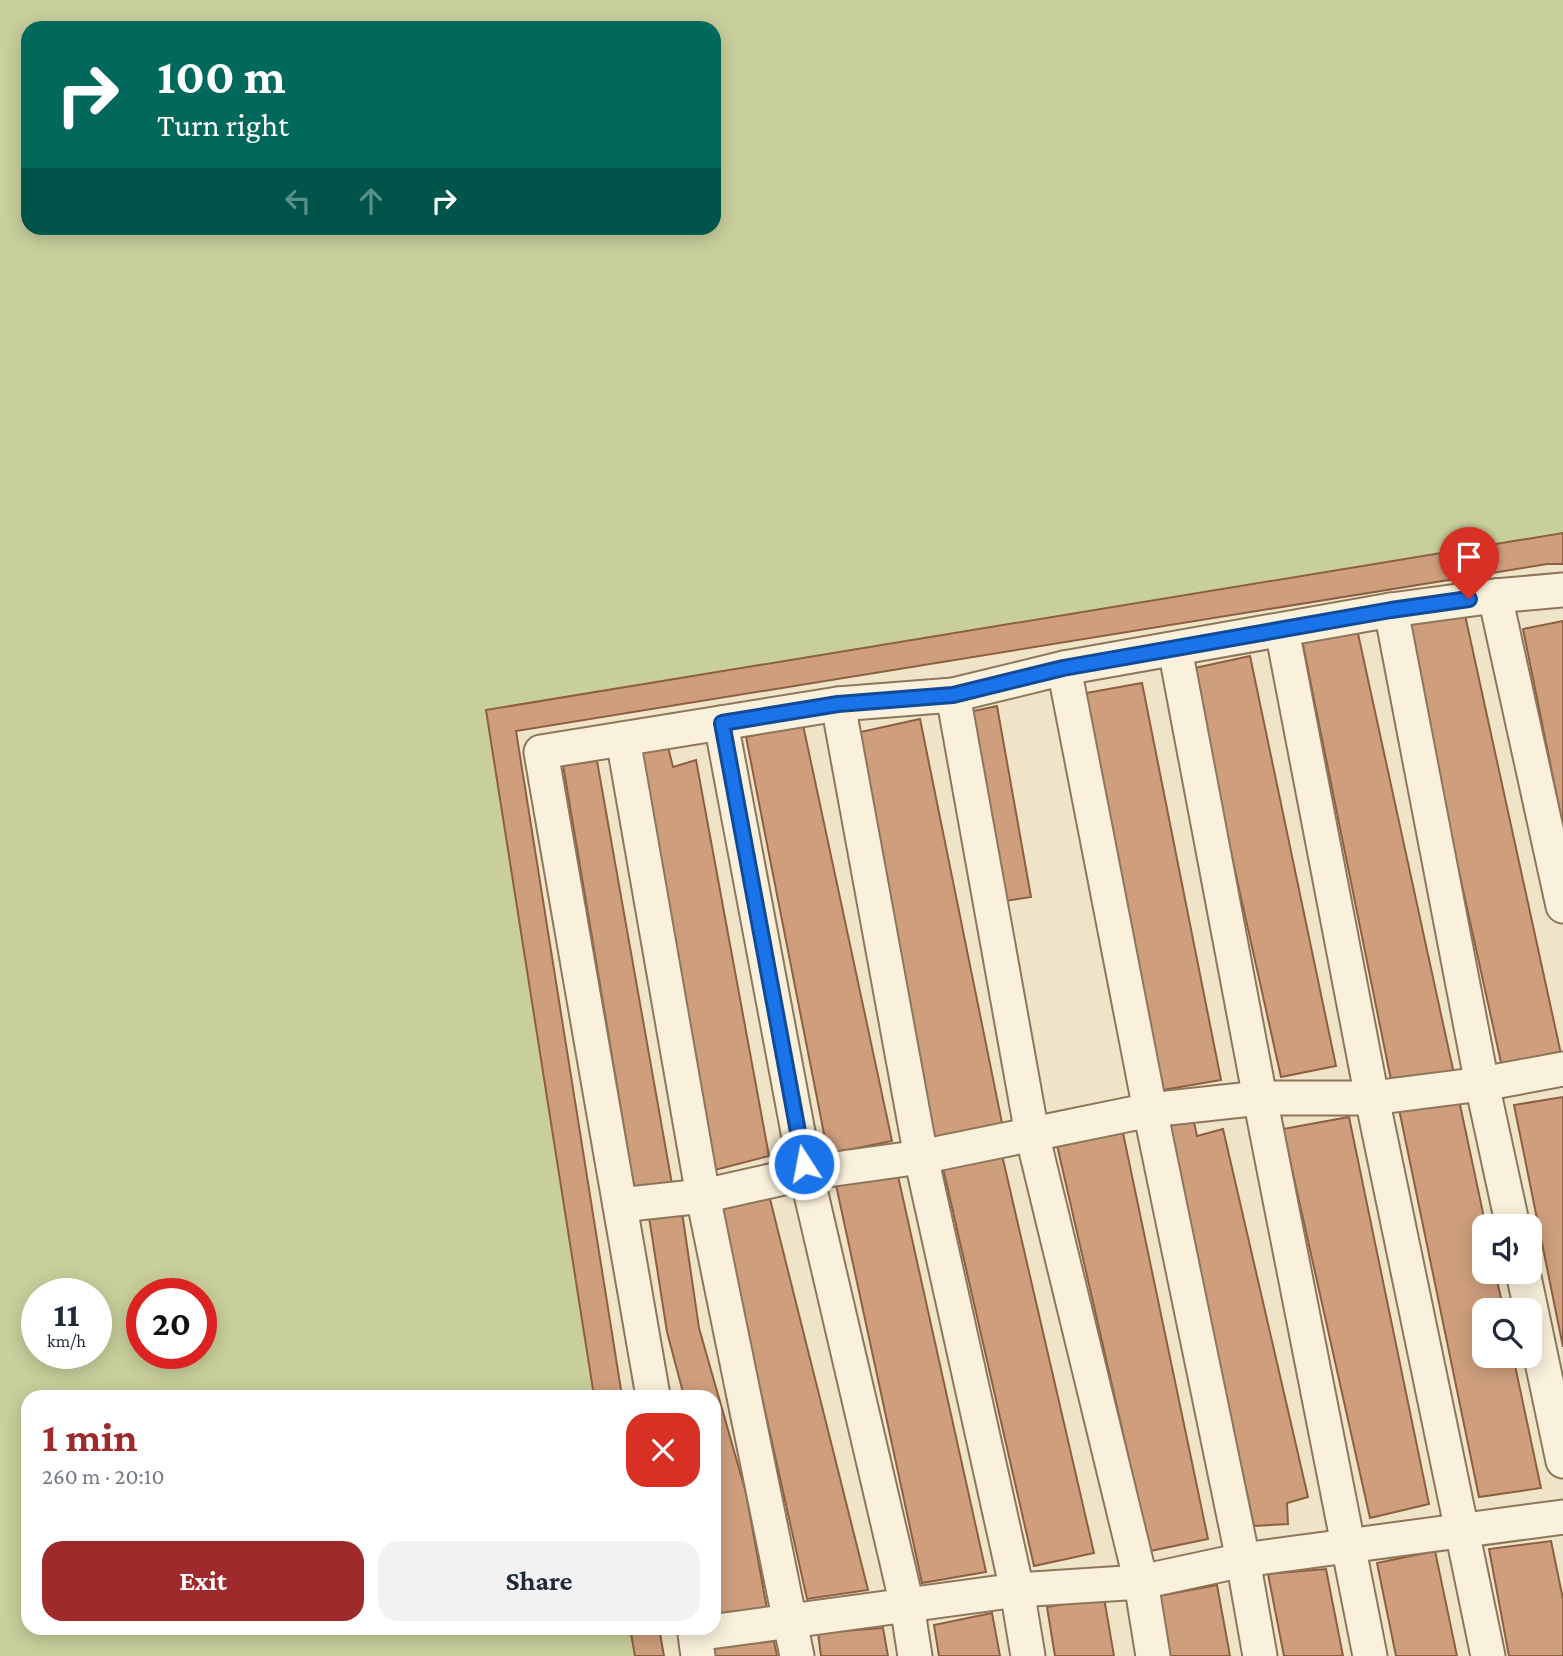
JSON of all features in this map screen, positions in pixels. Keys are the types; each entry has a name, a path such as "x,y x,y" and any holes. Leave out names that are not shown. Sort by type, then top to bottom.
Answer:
{"lane":[{"path":"652,1390 541,752 838,704 953,695 1063,668 1391,610 1563,590"},
{"path":"1495,596 1563,906"},
{"path":"1391,610 1482,1084 1510,1214"},
{"path":"1282,630 1372,1098 1488,1656"},
{"path":"1175,649 1370,1656"},
{"path":"1063,668 1150,1110 1243,1560 1260,1656"},
{"path":"953,695 1032,1134 1141,1582 1153,1656"},
{"path":"838,704 922,1157 1017,1590 1028,1656"},
{"path":"722,723 806,1172 907,1605 915,1656"},
{"path":"623,739 703,1196 797,1656"},
{"path":"620,1206 703,1196 806,1172 922,1157 1150,1110 1260,1098 1372,1098 1482,1084 1563,1069"},
{"path":"1526,1284 1563,1461"},
{"path":"721,1634 791,1620 1017,1590 1141,1582 1243,1560 1563,1517"},
{"path":"695,1639 715,1635"}],"green space":[{"path":"0,0 1563,0 1563,533 486,710 593,1390 21,1390 21,1635 631,1635 635,1656 0,1656"}],"building":[{"path":"1563,533 1563,564 1547,564 516,731 621,1390 593,1390 486,710"},
{"path":"1465,615 1561,1054 1502,1067 1405,626"},
{"path":"1563,621 1563,827 1523,629"},
{"path":"1357,629 1454,1074 1392,1085 1302,640"},
{"path":"1250,656 1336,1066 1281,1077 1190,669"},
{"path":"1142,683 1221,1080 1157,1091 1086,693"},
{"path":"997,706 1031,897 1004,901 969,712"},
{"path":"920,719 1002,1123 933,1137 856,733"},
{"path":"803,725 892,1141 828,1154 746,737"},
{"path":"668,747 673,767 696,760 769,1156 711,1171 638,752"},
{"path":"597,761 672,1184 634,1187 563,765"},
{"path":"1563,1097 1563,1347 1542,1243 1542,1214 1536,1214 1514,1105"},
{"path":"1459,1100 1483,1214 1472,1214 1472,1284 1498,1284 1501,1298 1472,1298 1472,1368 1516,1368 1541,1488 1479,1497 1399,1109"},
{"path":"1349,1117 1429,1504 1370,1518 1283,1129"},
{"path":"1193,1118 1197,1136 1223,1129 1308,1497 1287,1503 1288,1524 1254,1526 1167,1123"},
{"path":"1123,1133 1208,1539 1150,1551 1057,1145"},
{"path":"1002,1155 1094,1553 1034,1566 943,1168"},
{"path":"898,1176 986,1572 922,1583 836,1185"},
{"path":"770,1199 868,1590 807,1599 719,1205"},
{"path":"682,1212 699,1328 717,1390 682,1390 667,1332 649,1217"},
{"path":"721,1405 746,1493 767,1609 721,1614"},
{"path":"1551,1541 1563,1599 1563,1656 1509,1656 1489,1549"},
{"path":"1435,1551 1457,1656 1396,1656 1377,1563"},
{"path":"1326,1569 1343,1656 1284,1656 1268,1574"},
{"path":"1217,1585 1230,1656 1169,1656 1159,1596"},
{"path":"1104,1598 1114,1656 1055,1656 1047,1607"},
{"path":"992,1613 1000,1656 939,1656 934,1625"},
{"path":"883,1628 888,1656 821,1656 818,1633"},
{"path":"631,1635 660,1635 664,1656 635,1656"},
{"path":"774,1641 777,1656 714,1656 713,1648"}],"route":[{"path":"804,1164 722,723 838,704 953,695 1063,668 1391,610 1469,599"}]}
